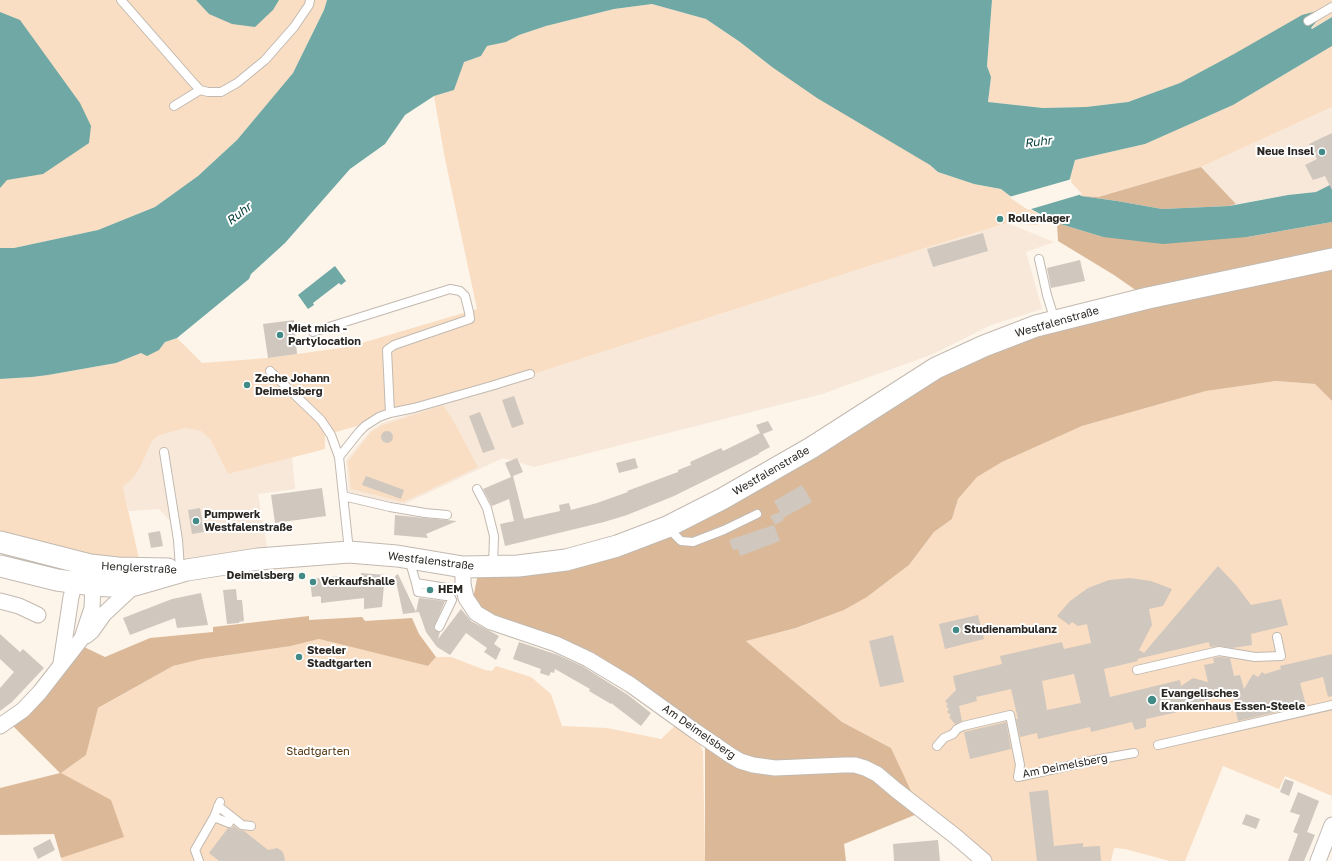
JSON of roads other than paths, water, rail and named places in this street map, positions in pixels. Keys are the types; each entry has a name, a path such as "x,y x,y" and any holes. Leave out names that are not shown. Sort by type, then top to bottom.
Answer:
{"main road":[{"name":"Westfalenstraße","path":"183,570 258,559 349,552 409,558 456,584 493,567 518,566 566,560 617,546 667,527 722,499 784,465 936,368 984,346 1036,326 1055,321 1148,298 1332,259"},
{"name":"Henglerstraße","path":"0,542 90,565 118,568 183,570"},
{"name":"Henglerstraße","path":"0,566 74,586 135,585 183,570"}],"street":[{"path":"61,665 74,586 90,565"},
{"name":"Am Deimelsberg","path":"456,584 476,613 491,622 556,644 588,659 631,685 740,761 753,765 775,768 850,765 865,768 877,774 984,861"},
{"path":"0,726 23,710 40,692 82,638 92,631 104,614 135,585"},
{"path":"74,586 92,608 82,638"},
{"path":"0,601 19,606 38,615"},
{"path":"1318,861 1332,825"}],"lane":[{"path":"121,0 200,90 208,92 222,92 237,83 265,60 294,27 309,5 310,0"},
{"path":"1308,21 1332,7"},
{"path":"174,106 200,90"},
{"path":"1039,259 1047,295 1055,321"},
{"path":"313,332 450,289 460,291 465,296 470,319 394,345 387,350 390,413"},
{"path":"270,371 325,425 331,435 339,457 349,552"},
{"path":"339,457 365,426 379,417 530,374"},
{"path":"164,452 183,570"},
{"path":"477,488 487,508 494,536 493,567"},
{"path":"343,496 404,510 446,514"},
{"path":"667,527 681,541 693,542 724,530 757,514"},
{"path":"409,558 418,592 446,596 456,584"},
{"path":"439,627 452,600 456,584"},
{"path":"1137,670 1219,651 1255,657 1282,656 1277,637"},
{"path":"1158,745 1332,705"},
{"name":"Am Deimelsberg","path":"937,746 944,738 953,734 957,729 963,726 1010,715 1020,765 1018,777 1134,753"},
{"path":"199,861 195,850 214,817 219,804 242,825 251,826"},
{"path":"214,817 229,823"}],"water":[{"path":"196,0 279,0 273,10 255,27 232,24 209,14"},
{"name":"Ruhr","path":"327,0 992,0 987,66 991,77 988,102 1043,108 1086,107 1128,102 1180,83 1302,15 1321,10 1323,14 1311,28 1312,29 1332,17 1332,46 1233,105 1145,144 1075,160 1069,182 1081,196 1162,209 1229,206 1288,195 1316,192 1332,184 1332,222 1247,237 1163,244 1103,237 1057,223 1018,202 1001,189 974,184 938,172 930,165 817,98 706,19 652,4 614,9 546,26 519,35 506,42 487,46 481,56 464,62 454,90 434,96 405,115 385,144 350,169 285,243 251,274 249,279 177,338 165,342 159,350 147,356 141,353 116,363 48,375 0,379 0,248 14,248 98,230 155,207 198,176 237,140 293,73 324,10"},
{"path":"0,12 20,20 80,103 91,126 89,143 43,174 7,180 0,188"},
{"path":"335,266 346,281 341,285 339,283 313,303 314,305 308,309 298,295"}],"place":[{"name":"Neue Insel","path":"1322,152"},
{"name":"Rollenlager","path":"1000,219"},
{"name":"Miet mich - Partylocation","path":"280,335"},
{"name":"Zeche Johann Deimelsberg","path":"247,385"},
{"name":"Pumpwerk Westfalenstraße","path":"196,521"},
{"name":"Deimelsberg","path":"302,576"},
{"name":"Verkaufshalle","path":"313,582"},
{"name":"HEM","path":"430,590"},
{"name":"Studienambulanz","path":"956,630"},
{"name":"Steeler Stadtgarten","path":"299,657"},
{"name":"Evangelisches Krankenhaus Essen-Steele","path":"1152,700"}],"park label":[{"name":"Stadtgarten","path":"318,752"}]}
